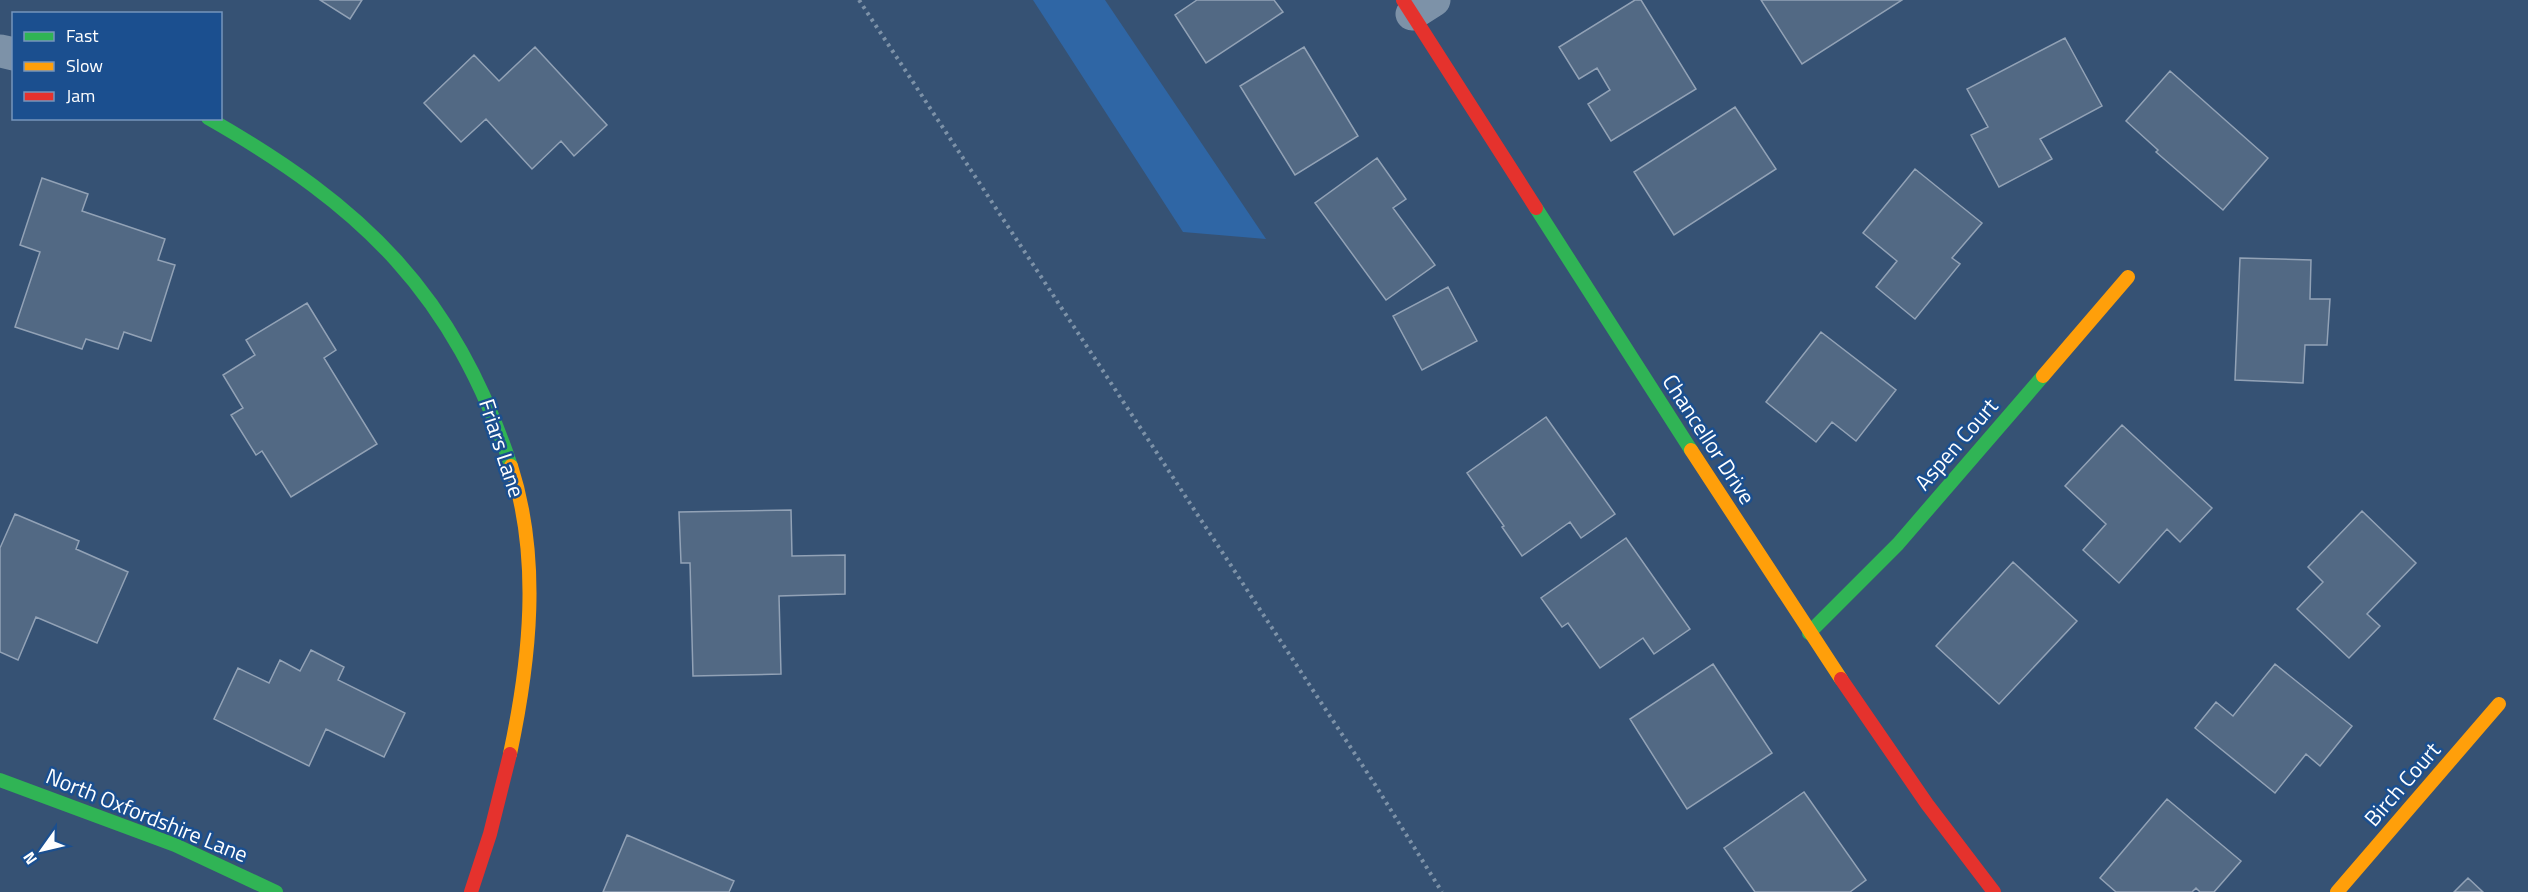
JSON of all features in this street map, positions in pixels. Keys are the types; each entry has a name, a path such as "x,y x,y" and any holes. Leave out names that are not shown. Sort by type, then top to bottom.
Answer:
{"street":[{"name":"Chancellor Drive","path":"1417,5 1809,633 1927,804 1994,892"},
{"name":"Friars Lane","path":"212,120 258,144 319,187 375,234 424,289 458,339 490,403 507,454 528,537 530,615 520,709 500,805 471,892"},
{"name":"Aspen Court","path":"1809,633 1898,544 2128,277"},
{"name":"Birch Court","path":"2337,892 2499,704"},
{"name":"North Oxfordshire Lane","path":"0,780 102,816 240,873 276,892"}],"path":[{"path":"860,0 1361,764 1442,892"}],"shaded area":[{"path":"1033,0 1105,0 1266,239 1183,232"}],"building":[{"path":"320,0 362,0 350,19"},
{"path":"1197,0 1274,0 1283,12 1206,63 1175,15"},
{"path":"1635,0 1641,0 1696,89 1611,141 1588,104 1610,90 1597,68 1579,79 1559,47"},
{"path":"1761,0 1902,0 1802,64"},
{"path":"2065,38 2102,106 2040,139 2052,159 1999,187 1971,135 1988,127 1967,89"},
{"path":"535,47 607,125 574,156 561,141 532,169 486,119 461,142 424,103 474,55 499,81"},
{"path":"1304,47 1358,136 1295,175 1240,86"},
{"path":"2170,71 2268,158 2223,210 2156,152 2158,150 2126,121"},
{"path":"1735,107 1776,169 1674,235 1634,172"},
{"path":"1377,158 1406,199 1393,208 1435,265 1386,300 1315,203"},
{"path":"1915,169 1982,223 1952,258 1960,264 1915,319 1876,287 1897,261 1863,233"},
{"path":"42,178 88,194 82,211 165,239 158,260 175,265 151,341 124,332 118,349 86,339 82,349 15,327 40,252 20,245"},
{"path":"2240,258 2311,260 2310,299 2330,299 2327,345 2305,345 2303,383 2235,380"},
{"path":"1448,287 1477,341 1422,370 1393,316"},
{"path":"307,303 336,350 324,358 377,444 291,497 262,451 256,455 231,415 243,408 223,375 255,355 246,340"},
{"path":"1821,332 1896,390 1856,441 1832,422 1816,442 1766,402"},
{"path":"1546,417 1615,514 1581,538 1570,522 1522,556 1467,473"},
{"path":"2122,425 2212,508 2180,542 2167,529 2119,583 2083,550 2106,524 2065,486"},
{"path":"791,510 792,556 845,555 845,594 779,596 781,674 693,676 690,563 681,563 679,512"},
{"path":"2362,511 2416,563 2367,614 2380,626 2349,658 2297,609 2323,582 2308,567"},
{"path":"15,514 79,541 76,549 128,572 97,643 36,617 18,660 0,652 0,548"},
{"path":"1626,538 1690,629 1654,654 1643,638 1600,668 1568,623 1562,627 1541,598"},
{"path":"2013,562 2077,621 1999,704 1936,646"},
{"path":"311,650 344,667 338,680 405,713 384,757 326,729 309,766 214,719 238,668 269,683 280,660 300,671"},
{"path":"1713,664 1772,753 1687,809 1630,719"},
{"path":"2275,664 2352,726 2320,766 2306,754 2275,793 2195,728 2216,702 2233,716"},
{"path":"1804,792 1866,880 1850,892 1755,892 1724,848"},
{"path":"2167,799 2241,861 2214,892 2200,892 2196,888 2192,892 2116,892 2100,878"},
{"path":"627,835 734,881 729,892 603,892"},
{"path":"2468,878 2483,892 2454,892"}],"traffic: fast":[{"path":"211,120 263,151 313,186 357,222 396,260 431,303 461,351 488,405 511,466"},
{"path":"1536,208 1691,450"},
{"path":"1809,633 1898,544 2043,376"},
{"path":"0,780 175,845 276,892"}],"traffic: slow":[{"path":"2043,376 2128,277"},
{"path":"1691,450 1841,679"},
{"path":"510,754 523,682 529,610 526,537 511,466"},
{"path":"2337,892 2499,704"}],"traffic: jam":[{"path":"1403,0 1536,208"},
{"path":"1841,679 1927,804 1994,892"},
{"path":"471,892 490,834 510,754"}]}
